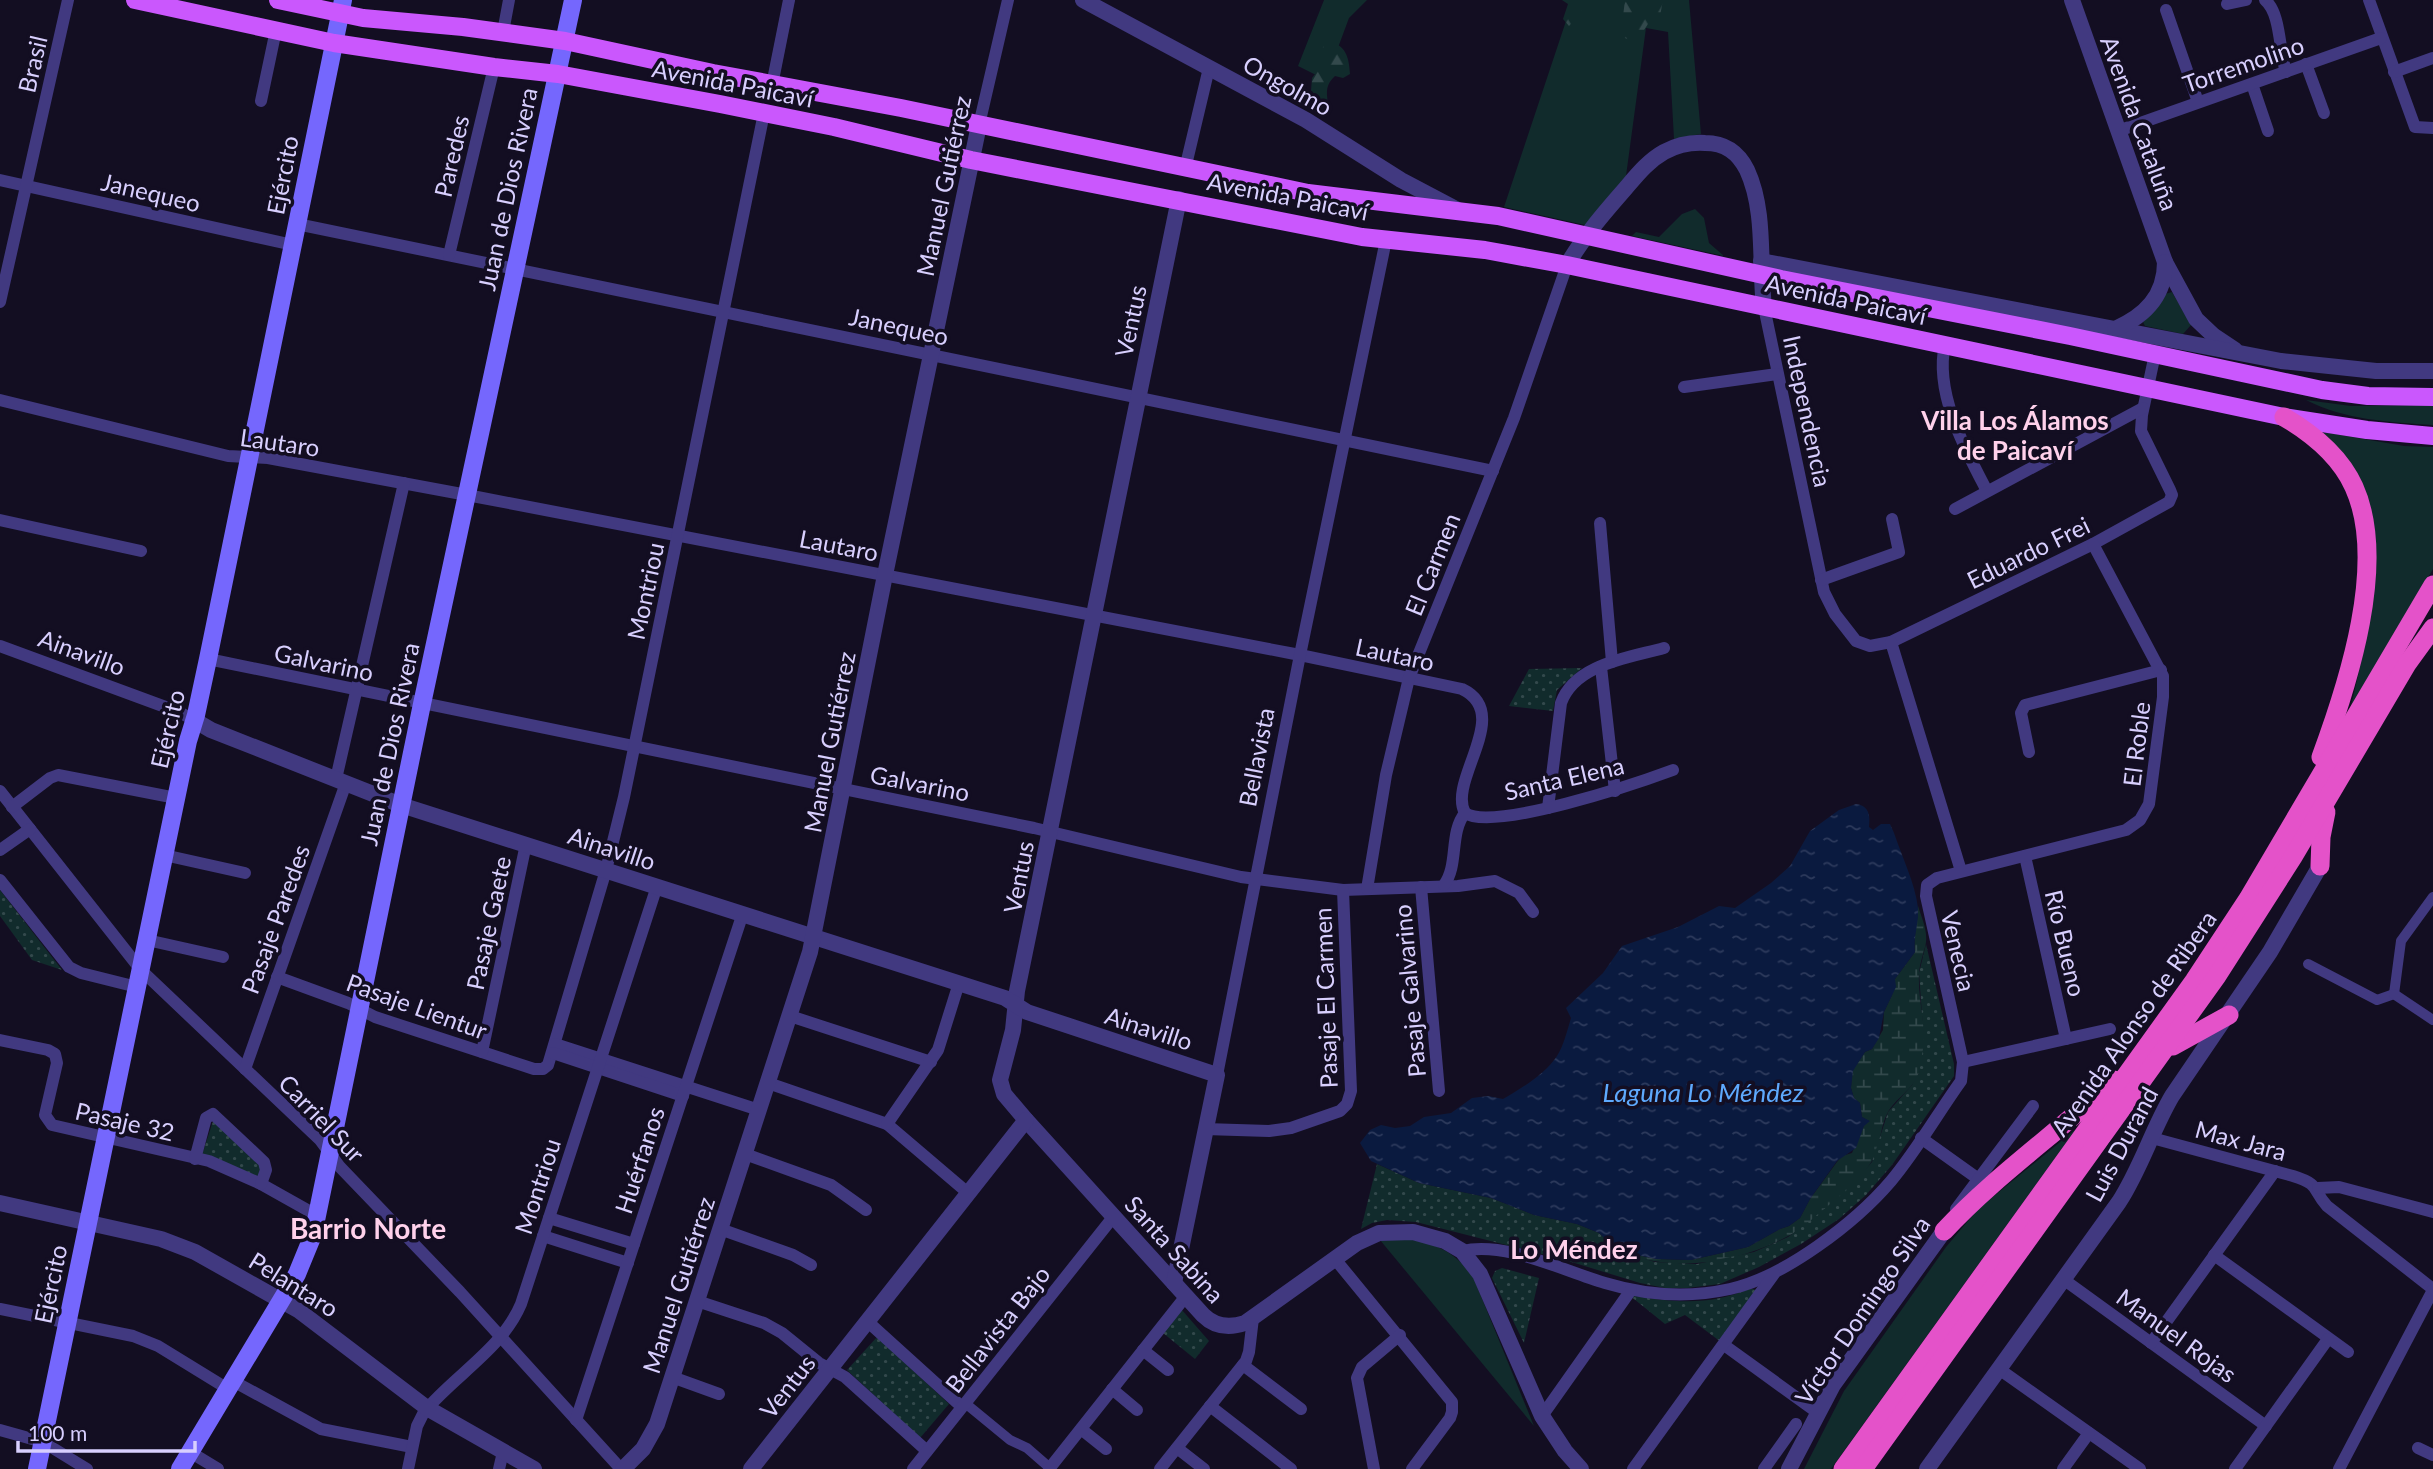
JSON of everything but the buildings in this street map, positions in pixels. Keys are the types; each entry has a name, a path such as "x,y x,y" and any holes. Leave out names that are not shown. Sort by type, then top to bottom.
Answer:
{"highway":[{"path":"2284,417 2316,439 2342,466 2359,497 2367,537 2363,604 2353,658 2337,713 2300,810"},
{"name":"Avenida Alonso de Ribera","path":"1863,1469 2157,1049 2433,585"},
{"name":"Avenida Alonso de Ribera","path":"1843,1469 2243,937 2407,664 2433,628"},
{"path":"2320,866 2323,826 2335,786"},
{"path":"1944,1231 1982,1192 2157,1049 2186,1038 2229,1015"}],"main road":[{"name":"Avenida Paicaví","path":"135,0 334,43 558,74 764,113 971,160 1386,240 1485,250 1567,265 2284,417 2367,430 2433,436"},
{"name":"Avenida Paicaví","path":"282,0 342,7 390,21 565,41 1329,197 1513,219 1584,236 1761,268 2343,393 2393,398 2433,397"},
{"name":"Juan de Dios Rivera","path":"180,1469 303,1262 318,1216 422,704 573,0"},
{"name":"Ejército","path":"37,1469 342,7"}],"street":[{"name":"Brasil","path":"0,302 68,0"},
{"path":"503,32 509,0"},
{"path":"772,85 789,0"},
{"name":"Manuel Gutiérrez","path":"622,1469 650,1440 814,936 971,160 1008,0"},
{"name":"Ongolmo","path":"1083,0 1320,128 1432,197 1468,213"},
{"name":"Avenida Cataluña","path":"2072,0 2165,262 2191,312 2202,326 2226,345 2243,354"},
{"path":"2227,4 2246,0"},
{"path":"2265,0 2270,4 2278,27 2286,72"},
{"path":"2368,0 2415,127 2433,128"},
{"path":"2166,10 2198,102"},
{"path":"261,101 276,30"},
{"name":"Torremolino","path":"2118,131 2381,38"},
{"path":"2394,72 2433,58"},
{"path":"2306,64 2323,113"},
{"name":"Paredes","path":"449,254 494,67"},
{"path":"1185,169 1209,68"},
{"path":"2252,84 2268,131"},
{"name":"Montriou","path":"542,1069 548,1065 554,1049 606,870 634,747 764,113"},
{"name":"Independencia","path":"1567,265 1584,236 1641,170 1661,154 1689,143 1722,144 1728,146 1742,162 1750,178 1759,224 1764,307 1821,580 1835,614 1857,642 1870,646 1891,642"},
{"name":"Janequeo","path":"0,180 293,245"},
{"name":"Ventus","path":"751,1469 1026,1121 1006,1098 1000,1085 1001,1070 1013,1030 1050,832 1179,199"},
{"name":"Janequeo","path":"298,224 1493,471"},
{"name":"Bellavista","path":"1174,1283 1386,240"},
{"path":"2115,328 2142,314 2151,304 2161,286 2165,262"},
{"name":"El Carmen","path":"1367,888 1386,775 1409,678 1514,418 1567,265"},
{"name":"Avenida Paicaví","path":"1761,268 2115,328 2243,354 2342,369 2433,371"},
{"path":"1945,344 1943,376 1957,432 1987,491"},
{"path":"1955,509 2143,408 2155,354"},
{"path":"1684,387 1777,374"},
{"name":"Lautaro","path":"0,400 228,456 268,458 404,483 1300,655 1462,689 1474,696 1480,707 1482,724 1462,800 1465,813 1458,825 1444,885"},
{"name":"Eduardo Frei","path":"1891,642 2093,544 2164,506 2172,498 2143,439 2143,408"},
{"name":"Pasaje Paredes","path":"244,1069 341,781 356,690 404,483"},
{"path":"1821,580 1899,552 1892,519"},
{"path":"0,520 141,551"},
{"path":"1600,523 1615,791"},
{"name":"El Roble","path":"1961,871 2126,830 2145,813 2151,792 2164,682 2161,670 2093,544"},
{"path":"1891,642 1961,871"},
{"name":"Ainavillo","path":"0,646 174,710 211,730 401,805 1005,998 1027,1012 1217,1075"},
{"path":"1548,808 1565,691 1573,681 1606,664 1664,648"},
{"name":"Galvarino","path":"208,659 1050,832 1241,877 1343,890 1458,886 1495,881 1519,893 1533,912"},
{"path":"2029,752 2021,713 2028,704 2161,670"},
{"name":"Santa Elena","path":"1465,813 1480,818 1548,808 1615,791 1672,770"},
{"path":"12,807 50,778 62,775 176,798"},
{"name":"Carriel Sur","path":"0,791 139,978 244,1069 320,1140 622,1469"},
{"path":"0,850 30,829"},
{"name":"Pasaje Gaete","path":"482,1052 526,844"},
{"path":"164,855 245,873"},
{"name":"Río Bueno","path":"2025,856 2066,1039"},
{"name":"Luis Durand","path":"1927,1469 2124,1193 2139,1168 2172,1096 2281,936 2320,866"},
{"name":"Venecia","path":"1961,871 1933,879 1925,892 1963,1062"},
{"path":"0,880 69,967 81,973 139,978"},
{"name":"Montriou","path":"408,1469 417,1426 427,1408 501,1337 521,1304 657,886"},
{"name":"Pasaje Galvarino","path":"1421,887 1439,1091"},
{"name":"Pasaje El Carmen","path":"1205,1129 1285,1130 1336,1114 1347,1104 1350,1091 1343,890"},
{"path":"2394,994 2401,941 2433,897"},
{"name":"Huérfanos","path":"576,1420 743,913"},
{"path":"147,940 223,957"},
{"path":"2308,964 2377,1000 2394,994"},
{"name":"Pasaje Lientur","path":"277,977 375,1017 534,1069 542,1069"},
{"path":"887,1124 931,1062 942,1040 958,983"},
{"path":"2394,994 2433,1020"},
{"path":"790,1016 931,1062"},
{"path":"1581,1469 1565,1451 1542,1416 1480,1274 1462,1251 1478,1247 1506,1251 1631,1290 1672,1294 1711,1293 1743,1285 1777,1270 1833,1235 1874,1199 1892,1180 1961,1080 1963,1062 2110,1029"},
{"name":"Pasaje 32","path":"0,1040 48,1050 55,1054 57,1063 45,1115 50,1124 219,1165 261,1184 318,1216"},
{"path":"554,1049 684,1091 759,1111"},
{"path":"768,1083 887,1124 968,1194"},
{"name":"Víctor Domingo Silva","path":"1789,1469 1833,1385 1944,1231 1977,1178 2033,1106"},
{"name":"Pasaje 32","path":"195,1159 206,1118 213,1114 264,1162 266,1171 261,1184"},
{"name":"Santa Sabina","path":"1026,1121 1206,1319 1215,1324 1235,1326 1253,1318 1363,1240 1390,1231 1424,1234 1445,1241 1462,1251"},
{"path":"1921,1138 1977,1178"},
{"name":"Max Jara","path":"2152,1138 2299,1178 2318,1188 2339,1187 2433,1212"},
{"path":"745,1154 831,1185 866,1210"},
{"path":"2151,1343 2275,1171"},
{"name":"Max Jara","path":"2318,1188 2321,1199 2327,1206 2433,1289"},
{"name":"Pelantaro","path":"0,1203 161,1239 183,1247 282,1300 427,1408 534,1469"},
{"name":"Bellavista Bajo","path":"913,1469 1114,1216"},
{"path":"549,1218 634,1244"},
{"path":"720,1229 793,1255 811,1265"},
{"path":"543,1236 628,1263"},
{"path":"2214,1255 2348,1352"},
{"path":"1335,1259 1450,1397 1453,1407 1450,1418 1412,1469"},
{"path":"1633,1469 1777,1270"},
{"name":"Manuel Rojas","path":"2063,1279 2266,1426"},
{"path":"2339,1469 2433,1289"},
{"path":"1542,1416 1631,1290"},
{"path":"867,1321 963,1405 1010,1440 1027,1448 1050,1468 1185,1296"},
{"path":"697,1301 773,1328 791,1339 818,1363 845,1377 927,1451"},
{"path":"0,1309 144,1340 321,1429 412,1447"},
{"path":"1160,1469 1243,1364 1249,1352 1253,1318"},
{"path":"1374,1469 1357,1378 1362,1367 1400,1335"},
{"path":"2235,1469 2329,1339"},
{"path":"1724,1345 1818,1413"},
{"path":"1143,1350 1168,1370"},
{"path":"1243,1364 1301,1409"},
{"path":"1999,1369 2140,1469"},
{"path":"672,1377 719,1394"},
{"path":"1112,1389 1137,1410"},
{"path":"1210,1406 1292,1469"},
{"name":"Víctor Domingo Silva","path":"1764,1469 1796,1424"},
{"path":"1080,1429 1106,1449"},
{"path":"0,1430 43,1443 87,1469"},
{"path":"2063,1469 2089,1433"},
{"path":"1177,1448 1204,1469"},
{"path":"2418,1448 2433,1455"},
{"path":"190,1452 218,1469"},
{"path":"499,1469 503,1452"}],"green space":[{"path":"1324,0 1367,0 1349,18 1326,80 1298,66"},
{"path":"1562,0 1586,0 1579,15 1569,26 1563,19 1568,4"},
{"path":"1573,0 1689,0 1701,134 1674,139 1668,32 1646,28 1626,176 1585,225 1504,207"},
{"path":"1625,0 1663,0 1660,16 1650,21 1632,41 1621,33"},
{"path":"1328,41 1343,49 1349,62 1350,74 1332,79 1327,88 1328,103 1322,111 1310,104 1312,78 1319,69 1321,50"},
{"path":"1695,209 1704,218 1709,243 1724,256 1632,236 1636,232 1659,237 1682,214"},
{"path":"2172,292 2191,325 2183,334 2145,326 2143,322 2156,309 2165,294"},
{"path":"2306,400 2351,406 2433,405 2433,425 2352,416"},
{"path":"2318,431 2404,446 2433,447 2433,569 2350,710 2360,667 2375,567 2370,522"},
{"path":"1582,668 1557,690 1553,711 1509,706 1529,669"},
{"path":"0,890 62,970 32,960 0,916"},
{"path":"1918,906 1926,937 1919,972 1924,1036 1923,1061 1916,1079 1887,1114 1874,1158 1848,1191 1821,1215 1790,1235 1758,1250 1723,1260 1687,1263 1652,1261 1618,1251 1656,1259 1691,1260 1748,1247 1800,1218 1810,1199 1837,1162 1842,1156 1852,1153 1864,1125 1869,1121 1862,1117 1860,1103 1854,1098 1851,1088 1852,1071 1865,1052 1872,1049 1883,1030 1884,1012 1892,995 1895,979 1915,952"},
{"path":"1926,944 1954,1064 1954,1076 1892,1165 1866,1195 1839,1219 1759,1267 1720,1284 1665,1288 1416,1222 1387,1220 1361,1229 1377,1164 1419,1183 1491,1198 1534,1215 1577,1224 1599,1233 1618,1251 1655,1262 1697,1264 1754,1252 1788,1237 1848,1189 1872,1162 1888,1112 1919,1073 1924,1043 1919,973"},
{"path":"214,1118 262,1167 259,1176 254,1177 202,1155"},
{"path":"2076,1129 1831,1469 1804,1469 1844,1391 1946,1247 1978,1209"},
{"path":"1398,1238 1448,1252 1472,1274 1534,1426 1380,1240"},
{"path":"1502,1268 1539,1278 1524,1343 1492,1278 1495,1271"},
{"path":"1750,1288 1756,1290 1721,1342 1685,1315 1665,1324 1629,1295 1690,1301 1720,1298"},
{"path":"1181,1309 1209,1341 1195,1359 1163,1333"},
{"path":"877,1337 949,1404 920,1438 847,1370"}],"water":[{"name":"Laguna Lo Méndez","path":"1856,804 1867,809 1869,827 1873,830 1881,824 1890,824 1894,833 1918,908 1915,952 1895,979 1896,987 1884,1012 1879,1038 1872,1049 1865,1052 1853,1071 1851,1088 1854,1098 1860,1103 1862,1117 1870,1121 1864,1126 1856,1148 1837,1161 1800,1218 1748,1247 1691,1260 1656,1259 1618,1251 1599,1233 1577,1224 1534,1215 1491,1198 1419,1183 1371,1161 1360,1143 1370,1130 1381,1125 1395,1128 1410,1126 1424,1117 1451,1113 1472,1098 1488,1096 1503,1099 1533,1080 1552,1063 1562,1047 1571,1018 1566,1008 1603,973 1622,946 1678,927 1719,906 1735,908 1790,866 1810,831 1839,810"}],"district":[{"name":"Villa Los Álamos de Paicaví","path":"2015,435"},
{"name":"Barrio Norte","path":"368,1228"},
{"name":"Lo Méndez","path":"1574,1249"}]}
